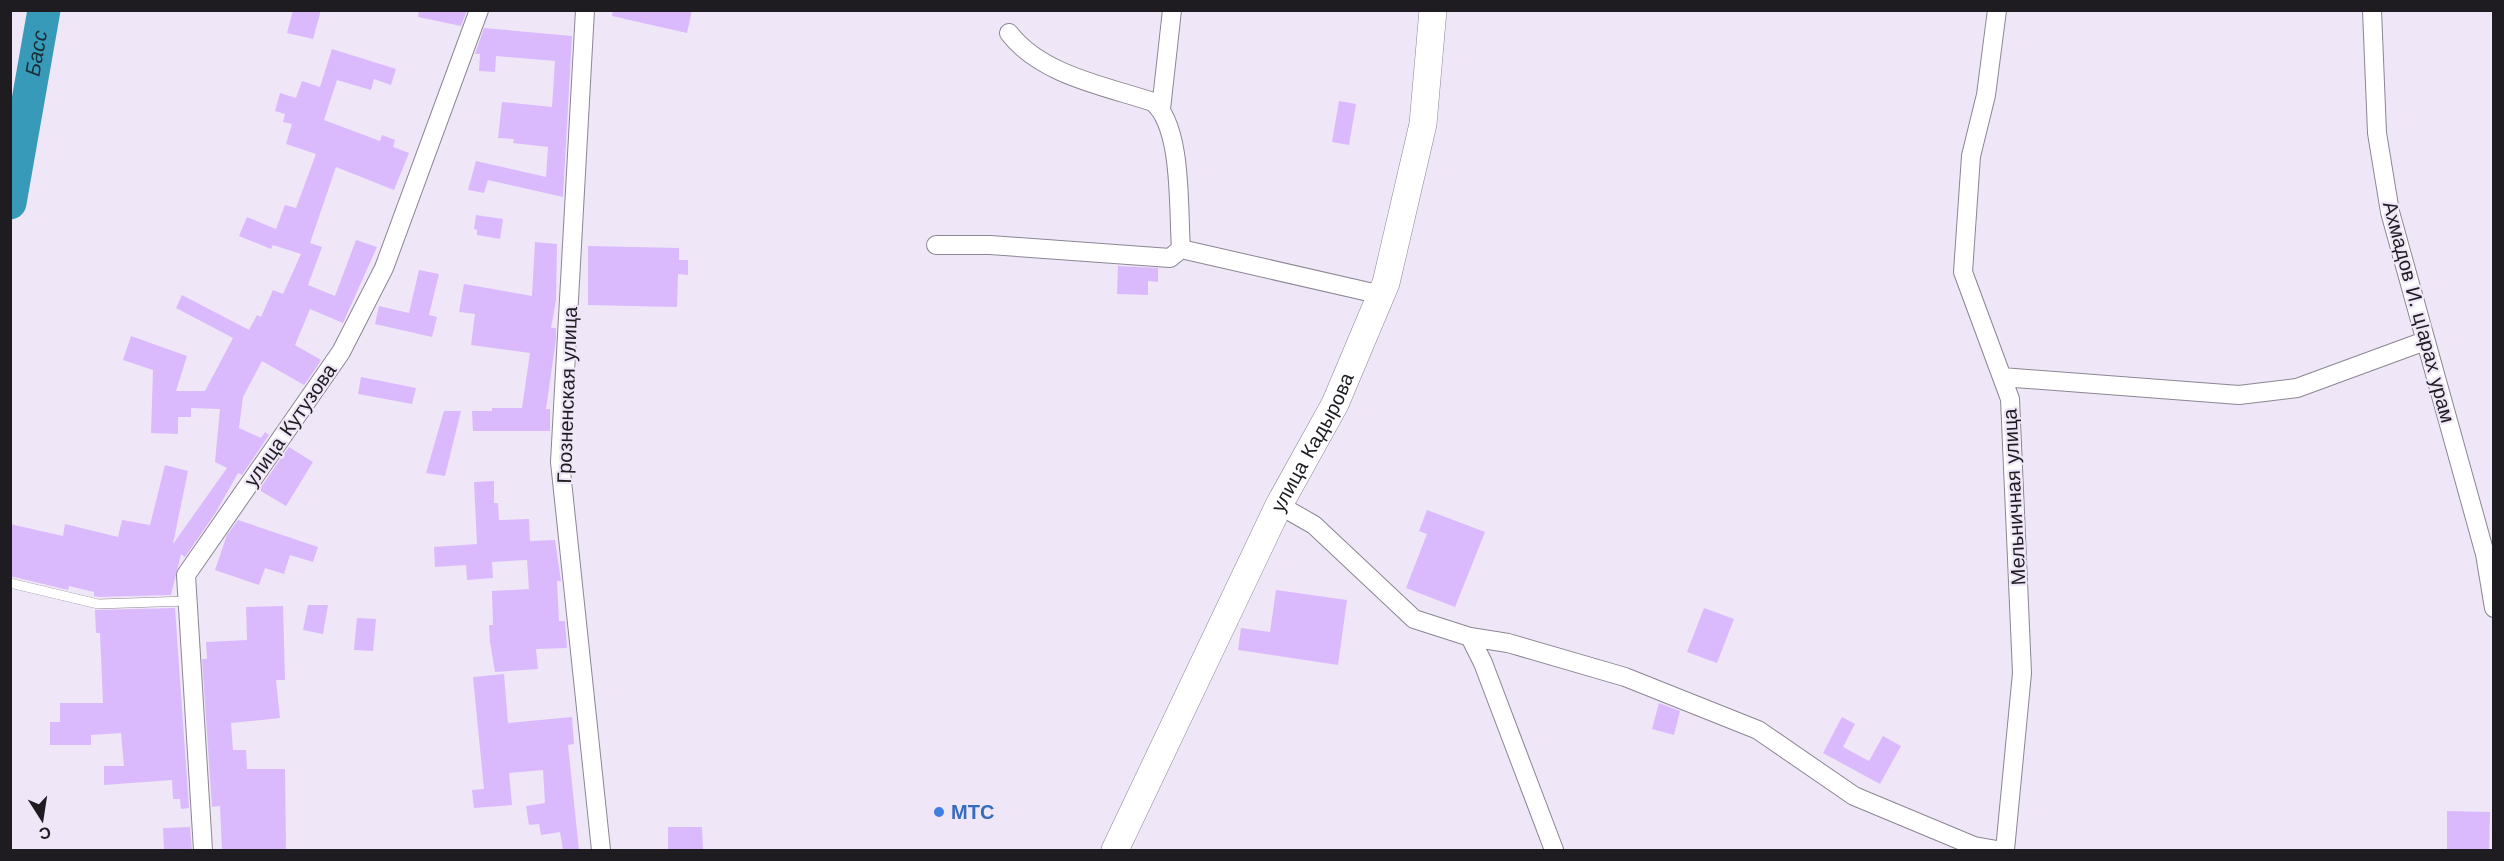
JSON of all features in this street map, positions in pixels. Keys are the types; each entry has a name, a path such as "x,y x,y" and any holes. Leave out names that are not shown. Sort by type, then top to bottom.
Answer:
{"street":[{"name":"улица Кутузова","path":"203,850 186,574 341,352 384,268 479,10"},
{"name":"Грозненская улица","path":"585,10 561,462 601,850"},
{"path":"1161,109 1172,10"},
{"name":"улица Кадырова","path":"1115,850 1279,505 1335,404 1382,295 1424,124 1433,10"},
{"name":"Мельничная улица","path":"1998,10 1986,95 1971,156 1963,272 2010,399 2022,673 2005,850"},
{"name":"Ахмадов И. цIарах урам","path":"2372,10 2377,133 2390,212 2489,553 2493,609"},
{"path":"1009,33 1021,49 1065,73 1153,102 1161,109 1174,136 1181,249"},
{"path":"936,245 990,245 1170,258 1181,249"},
{"path":"1181,249 1382,295"},
{"path":"2002,377 2239,395 2297,387 2426,341"},
{"path":"1279,505 1314,525 1414,619 1470,637 1508,643 1625,677 1758,730 1854,796 1974,846 1997,850"},
{"path":"1470,637 1483,663 1554,850"}],"lane":[{"path":"10,583 99,604 187,601"}],"building":[{"path":"293,10 321,10 313,39 287,33"},
{"path":"419,10 467,10 461,26 418,17"},
{"path":"613,10 692,10 687,33 612,16"},
{"path":"484,28 572,36 563,197 488,180 484,193 468,190 476,161 546,177 548,147 513,143 514,139 498,138 502,102 552,107 555,61 496,56 495,72 479,71 480,54 475,54"},
{"path":"332,49 396,69 391,85 374,79 371,90 337,80 324,120 380,141 382,135 395,140 393,147 409,153 394,190 336,167 310,243 322,247 308,285 335,296 356,240 377,247 343,323 310,309 295,345 321,360 304,385 262,361 243,397 239,428 261,438 265,432 269,435 242,475 238,473 216,512 185,557 181,554 171,595 99,597 94,596 94,592 69,586 68,590 10,576 10,524 63,536 65,524 118,537 122,520 150,525 165,465 188,471 173,544 227,468 215,462 220,409 191,408 191,417 178,417 178,434 151,433 153,370 123,360 131,336 187,356 176,391 205,391 233,338 176,308 182,295 249,330 257,315 261,317 273,290 283,294 301,254 273,245 271,249 239,236 247,217 276,229 285,205 296,208 316,154 286,144 292,124 283,122 285,114 275,111 280,93 296,98 302,81 320,87"},
{"path":"1339,101 1356,104 1349,145 1332,142"},
{"path":"476,215 503,219 500,239 477,235 477,230 474,229"},
{"path":"535,242 557,244 556,300 551,328 556,328 556,339 546,409 550,409 550,431 473,431 472,411 522,408 530,353 471,345 475,314 459,312 464,284 532,296"},
{"path":"588,246 679,248 679,260 688,260 688,275 678,274 677,307 588,305"},
{"path":"1118,266 1158,268 1158,282 1148,281 1148,295 1117,294"},
{"path":"419,270 439,274 429,315 437,317 432,337 375,324 379,306 409,313"},
{"path":"361,377 416,388 412,404 358,394"},
{"path":"444,411 461,411 445,476 426,473"},
{"path":"289,447 313,462 286,506 259,490"},
{"path":"494,481 494,503 498,503 499,520 529,519 530,541 555,540 561,581 557,581 559,621 565,621 567,648 536,649 538,669 495,672 490,642 489,625 493,625 492,591 529,589 527,560 492,562 493,578 467,580 466,565 435,567 434,547 477,544 474,482"},
{"path":"1427,510 1485,532 1455,607 1406,588 1427,534 1419,531"},
{"path":"238,520 318,547 313,562 290,555 284,574 265,568 259,585 215,570 227,535"},
{"path":"1276,590 1347,600 1338,665 1238,650 1241,628 1270,632"},
{"path":"308,605 328,605 323,634 303,630"},
{"path":"283,606 285,680 276,680 280,718 231,723 233,750 246,750 247,769 285,769 286,850 222,850 220,806 212,807 202,659 207,659 206,642 247,640 246,607"},
{"path":"175,608 189,808 181,809 180,799 173,799 172,780 104,785 104,766 124,766 121,733 91,735 91,745 50,745 50,722 60,722 60,703 103,703 100,633 96,633 95,610"},
{"path":"1704,608 1734,619 1717,663 1687,652"},
{"path":"357,618 376,619 373,651 354,650"},
{"path":"504,674 508,723 572,717 574,744 568,745 579,850 563,850 560,832 541,835 539,824 529,825 526,806 545,803 543,770 509,773 512,805 474,808 472,790 484,789 473,677"},
{"path":"1659,703 1680,711 1674,735 1652,729"},
{"path":"1842,717 1855,724 1843,747 1869,761 1883,736 1901,746 1880,784 1823,753"},
{"path":"2447,811 2490,812 2489,850 2447,850"},
{"path":"190,827 192,850 164,850 163,828"},
{"path":"668,827 702,827 703,850 668,850"}],"waterway":[{"name":"Басс","path":"10,203 44,10"}],"place":[{"name":"МТС","path":"939,812"}]}
